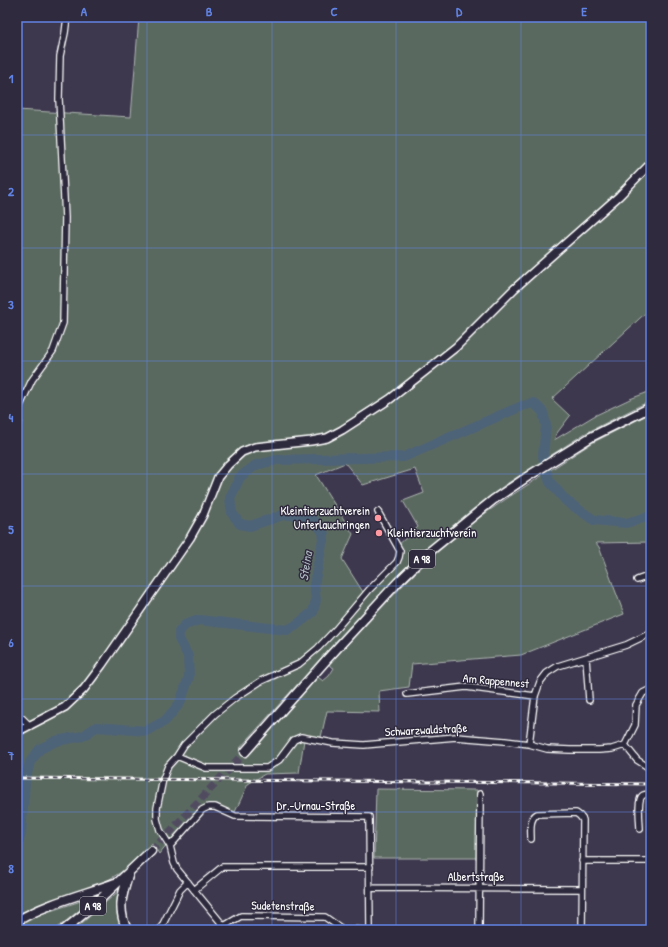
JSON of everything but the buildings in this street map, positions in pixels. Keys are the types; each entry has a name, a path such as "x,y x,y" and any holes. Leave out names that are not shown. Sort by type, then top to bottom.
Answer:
{"highway":[{"name":"A 98","path":"245,752 328,658 398,582 429,552 493,500 530,475 591,437 651,407"},
{"name":"A 98","path":"64,930 92,907 151,852"},
{"path":"127,930 122,913 121,902 129,872"},
{"path":"17,921 45,907 120,881"}],"main road":[{"path":"17,732 65,707 84,689 190,538 203,515 218,478 228,465 242,452 255,447 327,438 390,399 456,347 514,290 619,196 651,163"}],"street":[{"path":"17,412 32,380 53,351 64,322 65,218 59,99 60,56 65,33 66,17"},
{"path":"225,928 174,863 170,846 160,830 157,819 157,808 163,779 168,766 184,745 215,714 235,698 261,681 299,664 304,660 318,648 369,590 397,562 400,557 400,551 378,512"},
{"path":"637,580 651,575"},
{"path":"529,744 534,696 546,673 558,666 626,645 651,633"},
{"path":"586,658 589,700"},
{"name":"Am Rappennest","path":"407,694 466,687 534,696"},
{"path":"651,689 644,693 636,705 635,725 625,745 637,760 651,769"},
{"path":"17,717 22,718 30,726"},
{"name":"Schwarzwaldstraße","path":"177,756 206,768 267,768 278,760 294,740 301,737 334,743 364,745 456,737 529,744 548,749 599,750 612,749 625,745"},
{"path":"479,930 480,794"},
{"path":"640,829 639,800 642,795 651,794"},
{"name":"Dr.-Urnau-Straße","path":"170,846 202,810 208,807 215,807 235,816 370,817 370,930"},
{"path":"531,839 531,819 537,814 576,813 583,820 582,930"},
{"path":"582,861 651,860"},
{"path":"194,890 222,867 370,867"},
{"path":"160,930 180,890 188,882"},
{"name":"Albertstraße","path":"370,888 582,889"},
{"name":"Sudetenstraße","path":"225,928 241,916 325,917 342,929 365,930"}],"green space":[{"path":"139,17 651,17 651,308 552,399 570,416 557,433 554,440 594,416 651,391 651,401 584,434 505,485 443,534 408,566 348,628 240,748 249,755 318,677 323,681 329,676 334,668 329,664 405,583 434,555 477,519 592,443 651,413 651,542 596,543 599,547 624,614 521,655 412,664 409,687 379,691 380,712 327,711 321,737 304,740 299,773 265,774 248,784 235,812 215,804 201,807 159,854 152,843 123,871 103,883 17,918 17,739 22,734 17,729 17,434 23,422 17,420 17,110 131,117","holes":["345,463 363,485 415,469 424,493 403,501 418,527 396,547 397,552 395,560 363,592 342,559 353,534 316,475"]},
{"path":"376,789 477,790 476,858 374,858"},
{"path":"121,889 124,930 74,930"},
{"path":"97,893 98,895 55,930 17,930 17,927 41,914 78,902"}],"waterway":[{"name":"Steina","path":"17,846 21,834 25,782 30,762 40,749 56,741 83,736 96,727 146,731 165,721 180,703 189,677 188,656 179,639 179,632 185,625 199,620 287,630 295,626 313,612 316,600 314,585 324,534 316,522 301,515 283,515 250,526 240,524 232,513 230,498 240,477 256,465 277,460 404,457 522,406 534,403 543,412 546,425 543,456 547,474 550,482 566,501 594,520 626,523 651,516"}],"tunnel":[{"path":"151,851 245,752"}],"railway":[{"path":"17,778 651,784"}],"place":[{"name":"Kleintierzuchtverein Unterlauchringen","path":"378,518"},
{"name":"Kleintierzuchtverein","path":"379,533"}]}
